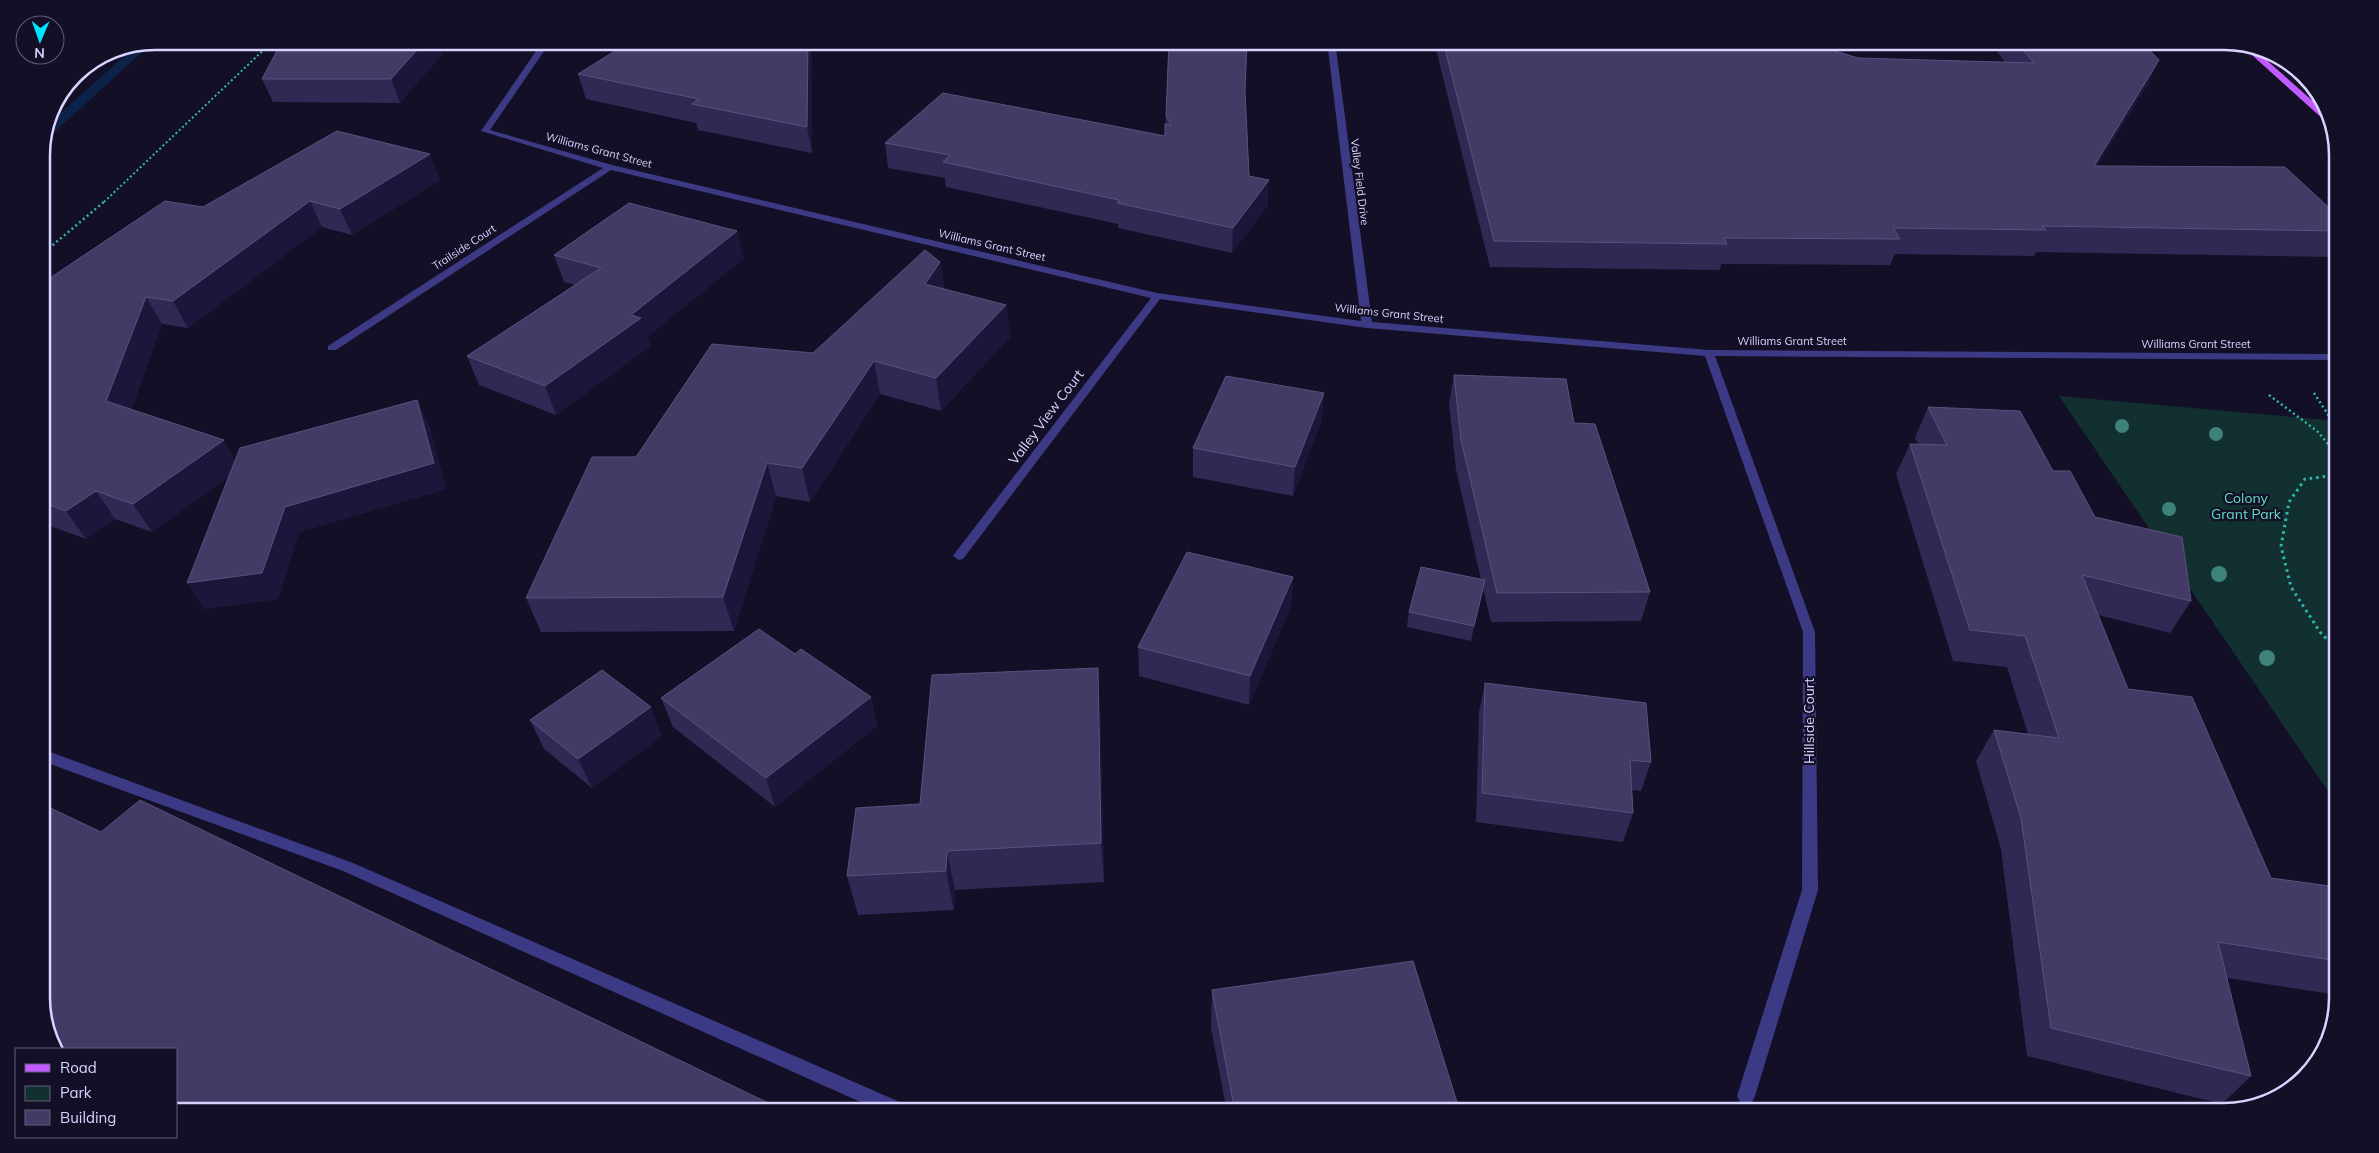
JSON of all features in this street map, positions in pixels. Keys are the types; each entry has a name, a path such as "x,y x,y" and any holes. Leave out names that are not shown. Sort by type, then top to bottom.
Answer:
{"main road":[{"path":"2257,56 2319,111"}],"street":[{"name":"Williams Grant Street","path":"541,50 485,131 610,167 1157,296 1367,325 1709,353 2329,357"},
{"name":"Valley Field Drive","path":"1332,50 1367,325"},
{"name":"Trailside Court","path":"332,348 610,167"},
{"name":"Valley View Court","path":"959,556 1157,296"},
{"name":"Hillside Court","path":"1709,353 1809,632 1810,890 1746,1096"},
{"path":"50,758 348,867 883,1103"}],"path":[{"path":"50,248 94,212 264,50"},
{"path":"2219,356 2317,431 2329,445"},
{"path":"2329,476 2305,479 2289,502 2281,546 2291,587 2320,632 2329,642"}],"green space":[{"name":"Colony Grant Park","path":"2059,396 2329,420 2329,793"}],"building":[{"path":"277,50 417,50 391,79 262,79"},
{"path":"617,50 808,50 807,127 692,104 699,99 578,74"},
{"path":"1169,50 1247,50 1245,91 1249,176 1269,180 1233,228 1117,203 1119,200 943,162 950,155 885,143 943,93 1165,136 1165,124 1171,125 1166,115"},
{"path":"1445,50 1832,50 1858,58 2034,63 2023,50 2150,50 2159,60 2094,166 2285,167 2329,208 2329,231 2042,226 2046,230 1893,228 1900,239 1724,238 1727,244 1494,241"},
{"path":"337,131 430,154 340,209 310,201 173,301 146,297 106,401 224,440 133,504 96,491 66,511 50,505 50,278 165,201 203,207"},
{"path":"629,203 737,231 631,315 641,318 545,386 467,356 601,268 554,255"},
{"path":"925,250 940,262 925,284 1006,305 936,378 874,361 802,468 767,463 723,597 526,598 592,457 636,457 712,344 813,353"},
{"path":"1454,375 1566,379 1574,423 1595,424 1650,592 1497,593 1461,440"},
{"path":"1226,376 1324,393 1295,467 1193,448"},
{"path":"417,400 434,463 285,507 262,573 187,583 240,448"},
{"path":"1928,407 2020,411 2053,471 2070,471 2095,517 2182,537 2191,601 2082,575 2128,689 2192,697 2271,878 2329,886 2329,960 2218,942 2251,1076 2051,1028 2021,818 1994,730 2059,738 2025,636 1970,630 1910,444 1947,445"},
{"path":"1187,552 1293,577 1250,676 1138,647"},
{"path":"1421,567 1485,580 1474,626 1409,612"},
{"path":"759,629 795,654 801,649 871,697 766,778 661,698"},
{"path":"1098,668 1101,843 947,851 946,871 847,876 856,808 920,804 932,675"},
{"path":"602,670 651,707 578,759 530,720"},
{"path":"1485,683 1646,703 1651,762 1630,760 1633,813 1482,793"},
{"path":"140,800 768,1103 178,1103 178,1048 63,1048 52,1018 50,1005 50,808 101,832"},
{"path":"1413,961 1457,1103 1233,1103 1212,990"}],"waterway":[{"path":"55,124 136,52"}]}
